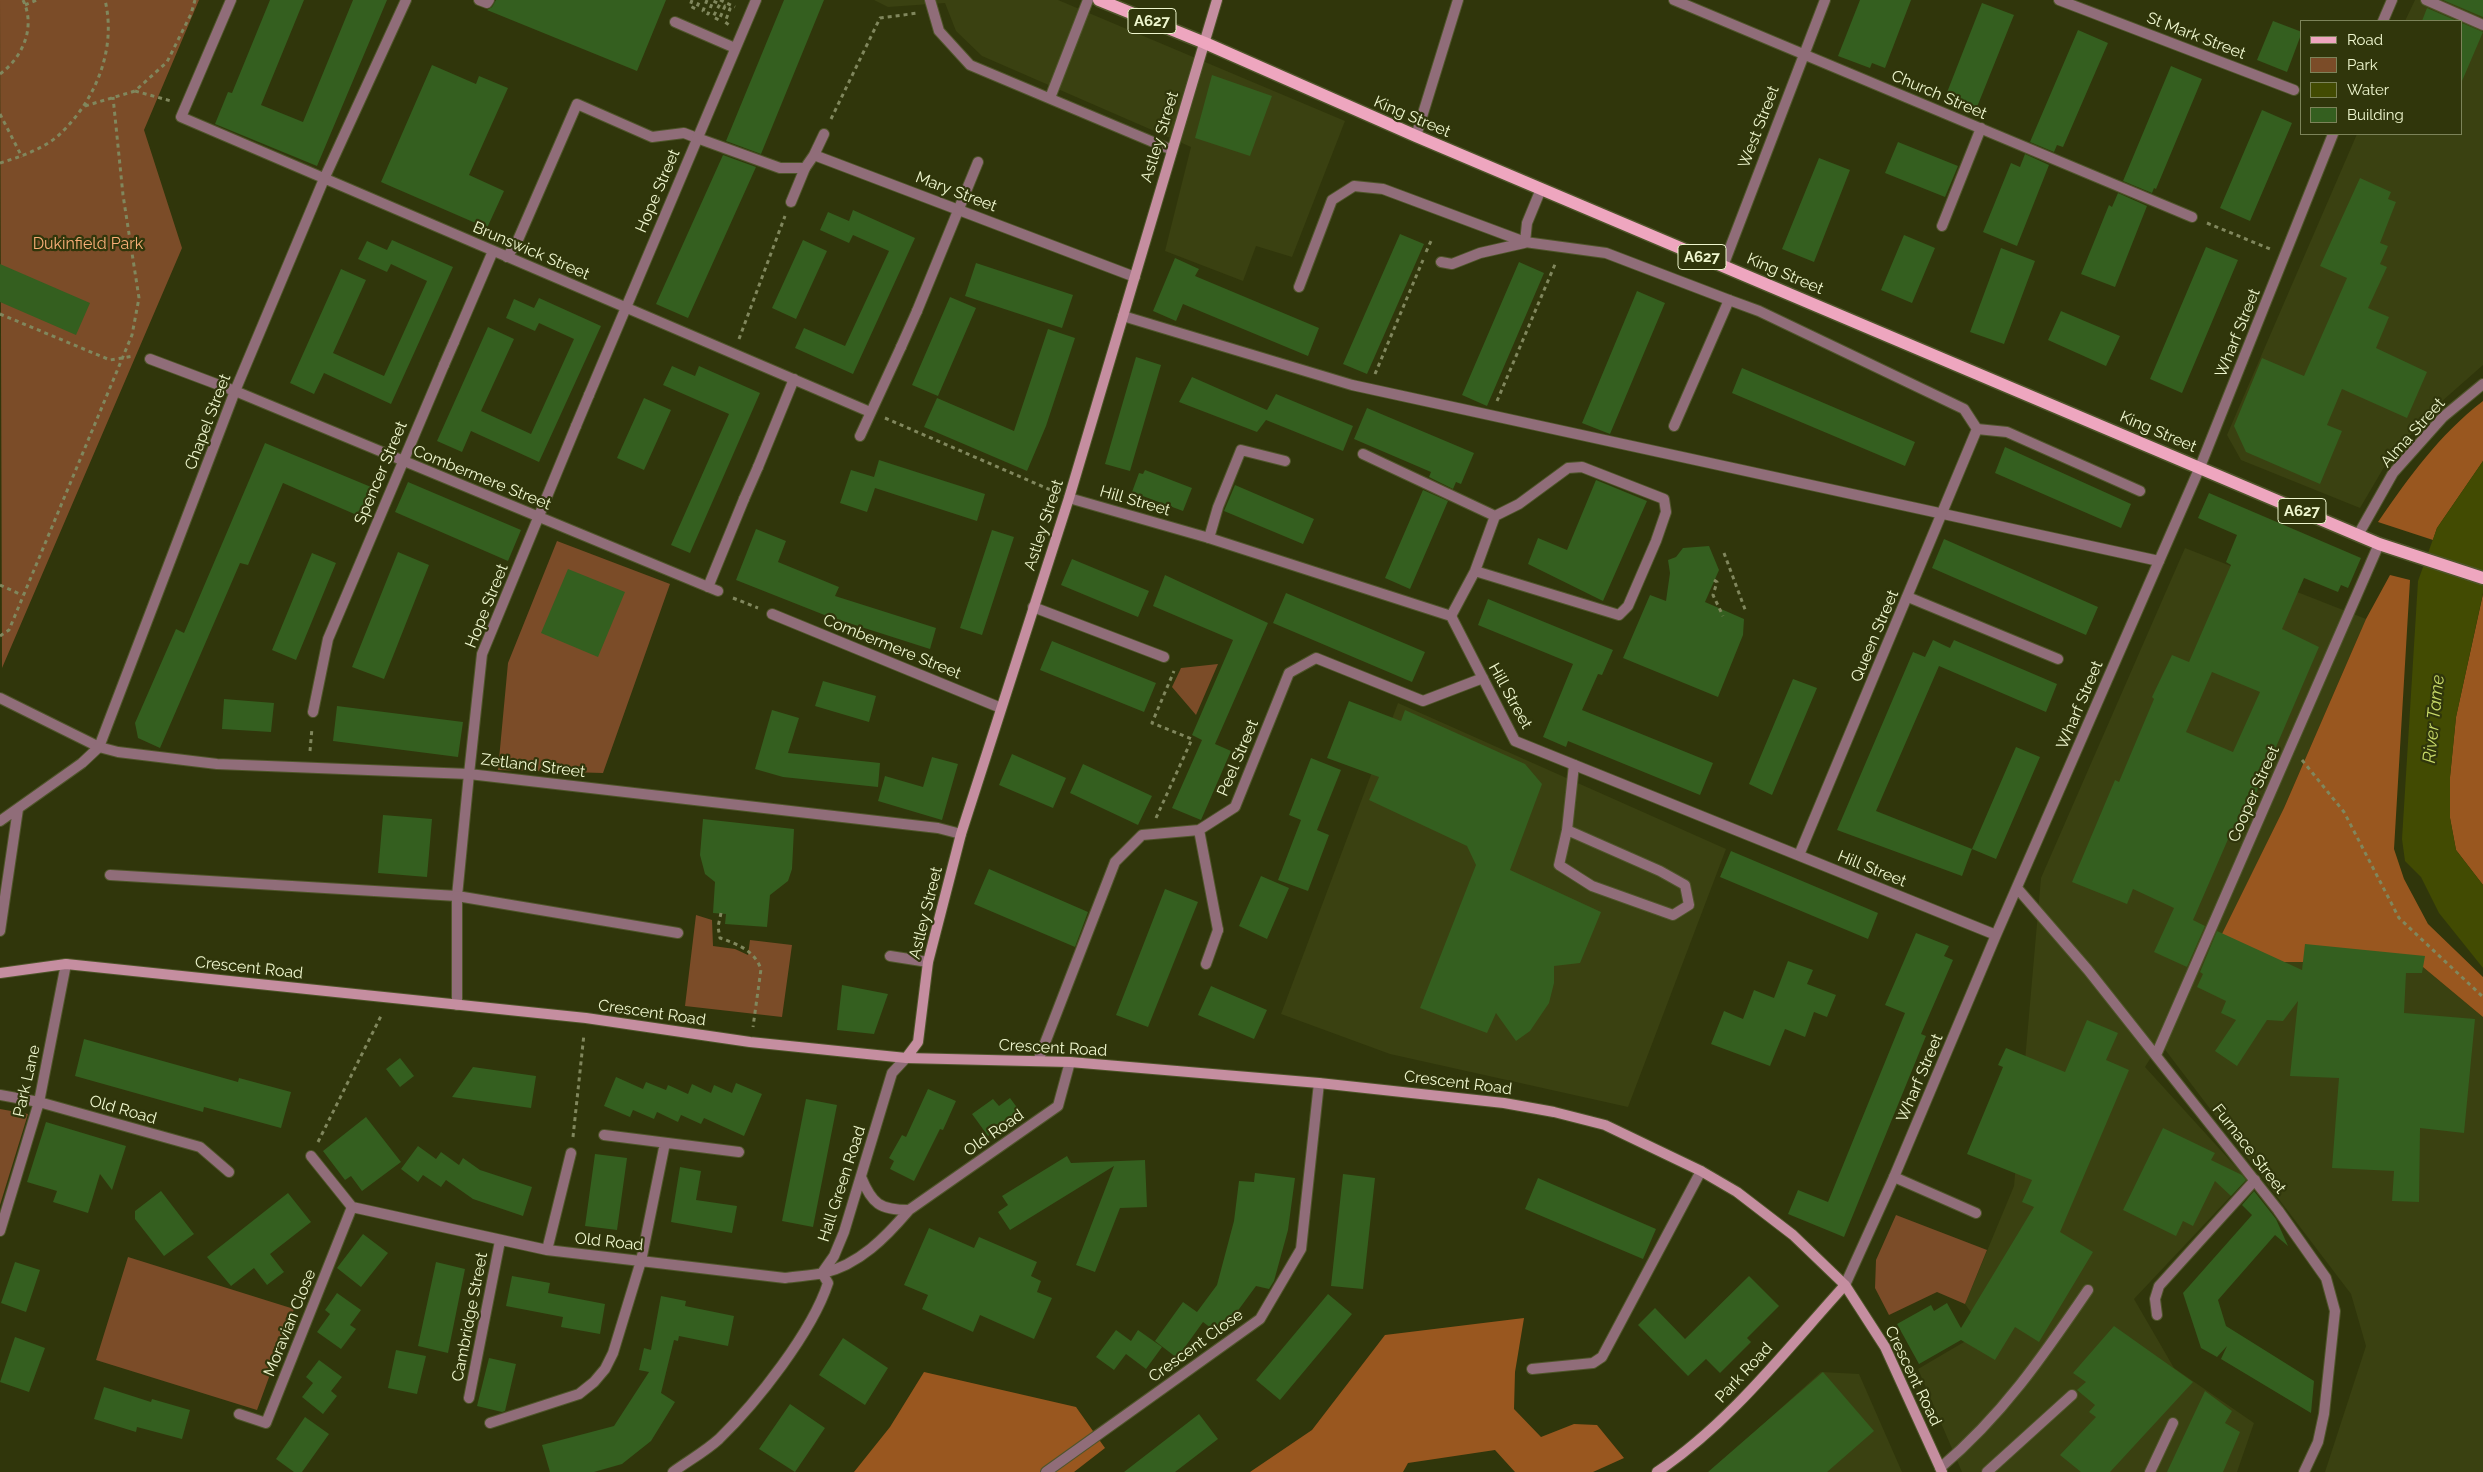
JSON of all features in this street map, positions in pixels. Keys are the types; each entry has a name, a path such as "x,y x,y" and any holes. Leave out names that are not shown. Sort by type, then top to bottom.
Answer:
{"main road":[{"name":"King Street","path":"1099,0 2379,544 2483,578"},
{"name":"Astley Street","path":"906,1058 918,1042 928,962 961,834 1069,498 1217,0"},
{"name":"Crescent Road","path":"0,973 66,964 586,1018 750,1042 906,1058 1070,1062 1319,1083 1504,1103 1605,1124 1701,1171 1737,1192 1793,1235 1845,1285 1885,1347 1941,1470"},
{"name":"Park Road","path":"1657,1472 1680,1457 1730,1412 1845,1285"}],"street":[{"path":"186,106 230,0"},
{"name":"Chapel Street","path":"0,821 82,763 99,747 235,392 324,179 406,0"},
{"path":"479,0 488,3 489,0"},
{"name":"Hope Street","path":"457,1005 457,896 482,654 540,518 625,307 756,0"},
{"path":"930,0 938,32 970,65 1172,150"},
{"path":"1050,98 1088,0"},
{"path":"1416,136 1458,0"},
{"name":"Church Street","path":"1674,0 2192,217"},
{"name":"West Street","path":"1723,266 1825,0"},
{"name":"St Mark Street","path":"2059,0 2294,90"},
{"path":"2382,20 2392,0"},
{"path":"2426,0 2483,25"},
{"path":"676,22 735,48"},
{"path":"507,257 517,242 577,104 652,136 684,132 780,168 805,168"},
{"name":"Brunswick Street","path":"186,106 181,118 870,412"},
{"path":"1942,226 1981,128"},
{"path":"791,202 805,168 814,155 824,134"},
{"name":"Wharf Street","path":"1845,1285 1894,1177 1996,935 2200,467 2333,135"},
{"name":"Mary Street","path":"814,155 961,209 1135,278"},
{"path":"860,436 918,311 961,209 978,162"},
{"path":"1299,287 1332,200 1354,186 1383,189 1525,242 1606,253 1759,311 1964,409 1977,429 2007,432 2140,491"},
{"path":"1525,242 1526,223 1541,189"},
{"path":"1441,262 1452,264 1480,253 1525,242"},
{"name":"Spencer Street","path":"313,712 328,639 494,251"},
{"path":"1674,426 1729,300"},
{"path":"1124,316 1368,389 2159,561"},
{"name":"Combermere Street","path":"150,359 235,392 718,591"},
{"path":"708,587 794,380"},
{"name":"Alma Street","path":"2358,535 2393,473 2443,417 2483,384"},
{"name":"Queen Street","path":"1799,855 1977,429"},
{"path":"1209,538 1218,507 1241,450 1285,461"},
{"path":"1363,454 1495,516"},
{"path":"1451,616 1475,570 1495,516 1519,504 1568,468 1582,467 1664,499 1666,512 1628,606 1619,615 1475,570"},
{"name":"Hill Street","path":"1069,498 1209,538 1451,616 1515,741 1996,935"},
{"name":"Cooper Street","path":"2156,1055 2379,544"},
{"path":"1908,597 2058,659"},
{"path":"1033,607 1164,657"},
{"name":"Combermere Street","path":"772,614 1001,708"},
{"name":"Peel Street","path":"1038,1061 1114,862 1142,834 1199,830 1235,807 1289,673 1316,658 1423,701 1483,678"},
{"name":"Zetland Street","path":"0,698 99,747 118,752 217,764 469,774 938,828 961,834"},
{"path":"1567,830 1660,871 1685,885 1689,905 1673,915 1592,886 1559,865 1567,830 1574,765"},
{"path":"0,931 18,809"},
{"path":"1199,830 1218,930 1206,964"},
{"path":"110,875 457,896 678,933"},
{"name":"Furnace Street","path":"2017,888 2088,970 2156,1055 2255,1180 2326,1278 2335,1312 2324,1414 2318,1442 2304,1472"},
{"path":"890,956 928,962"},
{"name":"Park Lane","path":"0,1231 39,1102 66,964"},
{"name":"Hall Green Road","path":"822,1273 834,1256 844,1232 892,1073 906,1058"},
{"name":"Old Road","path":"352,1207 500,1242 548,1250 785,1278 822,1273 844,1266 865,1252 890,1232 909,1210 1058,1106 1070,1062"},
{"name":"Crescent Close","path":"1046,1472 1260,1319 1300,1249 1319,1083"},
{"name":"Old Road","path":"0,1095 39,1102 200,1147 229,1172"},
{"path":"604,1136 739,1152"},
{"path":"490,1423 579,1394 594,1382 605,1369 613,1353 641,1261 665,1143"},
{"path":"548,1250 571,1153"},
{"path":"311,1156 352,1207"},
{"path":"1532,1369 1593,1363 1602,1357 1701,1171"},
{"path":"861,1177 872,1199 886,1210 909,1210"},
{"path":"1894,1177 1976,1213"},
{"path":"2157,1315 2155,1298 2160,1286 2255,1180"},
{"name":"Moravian Close","path":"239,1414 266,1423 352,1207"},
{"name":"Cambridge Street","path":"469,1398 500,1242"},
{"path":"673,1472 718,1440 760,1394 821,1304 828,1283 822,1273"},
{"path":"1941,1470 1970,1442 2028,1377 2088,1290"},
{"path":"1987,1472 2072,1395"},
{"path":"2150,1472 2173,1424"}],"path":[{"path":"0,74 15,60 25,43 28,24 23,0"},
{"path":"25,5 37,0"},
{"path":"0,163 22,157 57,136 85,106 104,64 109,18 105,0"},
{"path":"85,106 135,91 167,62 191,14 195,0"},
{"path":"692,0 690,6 696,9 700,0"},
{"path":"707,0 703,12 708,14 713,1 720,4 713,17 720,20 725,6 730,8 725,22 731,26 738,9"},
{"path":"720,0 750,14"},
{"path":"824,134 880,18 933,11"},
{"path":"135,91 186,106"},
{"path":"0,636 9,630 22,594 132,336 139,298 123,195 113,97"},
{"path":"0,114 22,157"},
{"path":"734,354 791,202"},
{"path":"2192,217 2285,255"},
{"path":"1368,389 1431,241"},
{"path":"1491,415 1562,247"},
{"path":"0,314 110,360 136,356 150,359"},
{"path":"870,412 1069,498"},
{"path":"1724,553 1746,612"},
{"path":"1714,580 1717,582 1713,595 1723,616"},
{"path":"0,585 22,594"},
{"path":"718,591 772,614"},
{"path":"1158,833 1156,815 1192,739 1152,723 1176,666 1164,657"},
{"path":"308,769 313,712"},
{"path":"2291,746 2344,812 2399,918 2483,997"},
{"path":"721,913 718,927 720,938 740,945 754,957 761,969 750,1042"},
{"path":"311,1156 390,998"},
{"path":"571,1153 586,1018"}],"shaded area":[{"path":"874,0 1058,0 1345,121 1292,257 1256,246 1243,281 1165,251 1191,147 982,56 956,31 945,3 888,7"},
{"path":"2415,0 2483,0 2483,365 2441,402 2390,457 2360,508 2241,460 2227,435 2357,135 2463,135 2463,20 2405,20"},
{"path":"2483,401 2483,461 2437,528 2433,540 2378,522 2413,473 2438,443"},
{"path":"2185,548 2366,619 2284,808 2221,938 2417,962 2483,1017 2483,1472 2325,1472 2366,1346 2351,1294 2160,1043 2145,1067 2247,1179 2134,1299 2174,1368 2254,1423 2237,1472 1962,1472 1918,1369 1964,1342 1977,1321 1965,1304 2014,1186 2041,878"},
{"path":"2390,575 2410,580 2394,849 2404,879 2428,924 2483,977 2483,1017 2417,962 2267,962 2220,938 2284,808 2366,619"},
{"path":"2483,594 2483,885 2456,850 2450,818 2450,777 2456,717"},
{"path":"1398,703 1726,849 1628,1107 1390,1054 1281,1014"},
{"path":"1524,1318 1515,1372 1514,1409 1541,1437 1574,1424 1597,1425 1624,1458 1593,1472 1515,1472 1495,1450 1408,1463 1403,1472 1250,1472 1312,1430 1385,1335"},
{"path":"924,1372 1076,1407 1105,1448 1074,1472 854,1472 890,1427"},
{"path":"1821,1372 1859,1374 1902,1472 1710,1472"}],"green space":[{"name":"Dukinfield Park","path":"0,0 199,0 144,130 182,248 2,668"},
{"path":"557,541 670,584 603,773 498,770 508,663"},
{"path":"1218,664 1196,715 1172,687 1181,668"},
{"path":"696,915 712,920 713,946 735,949 748,955 750,940 792,945 782,1017 685,1006"},
{"path":"0,1109 28,1114 0,1205"},
{"path":"1896,1215 1987,1250 1965,1304 1937,1292 1889,1315 1875,1288 1876,1260"},
{"path":"128,1257 294,1309 257,1410 96,1360"}],"water":[{"name":"River Tame","path":"2483,461 2483,593 2456,717 2450,777 2450,818 2456,850 2483,885 2483,968 2439,913 2421,877 2405,861 2402,839 2418,581 2437,528"}],"building":[{"path":"270,0 304,0 261,105 303,122 353,0 387,0 317,166 215,124 228,92 232,93"},
{"path":"496,0 666,0 637,71 487,10 492,7"},
{"path":"784,0 824,0 761,154 726,141"},
{"path":"1860,0 1911,0 1885,68 1872,63 1870,68 1838,56"},
{"path":"2443,0 2483,0 2483,17"},
{"path":"1982,3 2014,15 1977,107 1946,95"},
{"path":"2427,8 2455,20 2422,20"},
{"path":"2273,21 2300,31 2300,37 2287,72 2257,60"},
{"path":"2463,23 2483,32 2463,79"},
{"path":"2078,30 2108,43 2063,147 2057,145 2054,152 2030,142"},
{"path":"432,65 476,84 479,76 508,88 469,175 504,191 487,228 381,182"},
{"path":"2171,66 2202,79 2156,189 2154,188 2152,193 2123,181"},
{"path":"1212,75 1272,96 1250,156 1195,138"},
{"path":"2262,110 2292,123 2250,221 2220,208"},
{"path":"1898,142 1958,166 1945,197 1885,173"},
{"path":"2025,154 2049,165 2017,246 1983,232 2011,163 2020,167"},
{"path":"723,155 756,167 688,318 656,304"},
{"path":"1819,158 1850,170 1814,262 1782,249"},
{"path":"2360,178 2391,192 2388,199 2396,202 2380,243 2388,246 2380,264 2387,267 2368,308 2389,317 2376,348 2427,372 2407,418 2342,389 2327,425 2342,431 2320,484 2246,452 2234,426 2262,358 2304,376 2347,278 2320,266"},
{"path":"2118,193 2147,206 2115,287 2081,274 2109,205 2112,207"},
{"path":"853,210 915,238 853,374 795,348 804,328 845,346 889,251 853,235 849,243 820,230 828,212 849,221"},
{"path":"1400,234 1424,244 1367,374 1343,364"},
{"path":"1904,235 1935,248 1912,303 1881,290"},
{"path":"392,240 453,267 391,404 324,373 314,394 290,383 341,269 366,280 333,353 384,376 427,281 391,264 387,272 358,259 367,241 387,250"},
{"path":"803,240 827,251 796,319 772,308"},
{"path":"2206,247 2238,260 2182,393 2150,379"},
{"path":"2001,248 2035,261 2004,344 1970,332"},
{"path":"1175,258 1199,269 1195,276 1319,328 1308,356 1183,304 1176,321 1153,311"},
{"path":"1519,262 1544,273 1487,406 1462,395"},
{"path":"976,263 1073,295 1062,328 965,296"},
{"path":"0,264 90,303 76,335 0,302"},
{"path":"1637,291 1665,303 1610,434 1582,423"},
{"path":"950,297 976,308 938,396 912,385"},
{"path":"539,298 601,326 539,462 471,431 462,452 437,441 488,327 514,339 481,411 531,434 574,339 539,323 535,331 506,318 514,299 534,308"},
{"path":"2061,311 2120,336 2106,366 2048,340"},
{"path":"1048,329 1075,338 1046,426 1027,471 924,427 937,398 1014,431"},
{"path":"1136,357 1161,365 1130,471 1105,464"},
{"path":"672,366 695,376 699,366 760,393 690,553 671,545 729,414 663,385"},
{"path":"1742,368 1915,442 1905,466 1732,393"},
{"path":"1192,377 1267,410 1276,394 1353,426 1343,451 1266,420 1257,432 1179,402"},
{"path":"644,398 671,410 644,470 617,458"},
{"path":"1367,408 1474,453 1461,484 1456,482 1453,489 1429,477 1431,472 1354,439"},
{"path":"265,443 371,487 359,516 283,483 248,565 240,563 160,748 138,738 135,723 176,629 184,633"},
{"path":"2005,447 2131,504 2121,528 1995,473"},
{"path":"879,460 985,494 977,521 875,488 867,512 840,503 851,470 874,477"},
{"path":"1145,470 1192,488 1183,511 1132,492 1139,473 1143,474"},
{"path":"1596,480 1647,501 1603,601 1528,564 1538,538 1567,550"},
{"path":"408,482 521,530 508,561 395,512"},
{"path":"1235,485 1314,519 1303,544 1224,511"},
{"path":"1423,490 1448,501 1410,589 1385,578"},
{"path":"2209,493 2361,558 2348,588 2341,585 2338,592 2304,578 2282,629 2319,647 2239,833 2232,830 2193,920 2205,926 2187,967 2154,952 2174,908 2133,889 2127,904 2072,882 2115,780 2119,782 2154,699 2152,697 2172,655 2189,662 2231,565 2226,562 2237,535 2198,518","holes":["2212,672 2260,692 2233,752 2186,732"]},
{"path":"756,529 786,541 778,562 839,587 835,596 936,628 930,649 827,616 736,580"},
{"path":"992,530 1014,537 982,635 960,628"},
{"path":"1944,539 2098,607 2086,635 1932,568"},
{"path":"1709,546 1719,570 1705,602 1744,619 1743,635 1718,697 1623,658 1650,595 1666,601 1670,573 1668,560 1676,557 1683,548"},
{"path":"398,552 429,565 384,679 352,667"},
{"path":"312,553 336,563 296,660 272,650"},
{"path":"1072,559 1149,591 1138,617 1061,585"},
{"path":"568,569 625,592 598,657 541,633"},
{"path":"1165,575 1268,623 1215,744 1231,751 1201,820 1172,808 1202,740 1192,735 1233,640 1153,606"},
{"path":"1286,593 1425,652 1412,682 1273,623"},
{"path":"1488,599 1613,650 1602,675 1598,674 1582,710 1713,763 1700,795 1568,741 1566,747 1543,737 1573,664 1478,625"},
{"path":"1933,640 1950,648 1954,640 2057,684 2046,712 1939,666 1876,811 1972,849 1962,876 1837,830 1913,652 1925,657"},
{"path":"1052,641 1156,683 1144,712 1040,670"},
{"path":"1793,679 1817,688 1772,795 1749,784"},
{"path":"823,681 876,696 869,722 815,706"},
{"path":"224,699 274,703 271,732 222,729"},
{"path":"1349,701 1401,721 1405,710 1525,764 1542,784 1510,870 1601,912 1580,963 1554,966 1554,983 1549,1003 1530,1031 1516,1041 1496,1013 1487,1033 1420,1008 1476,865 1467,846 1369,800 1379,777 1327,758"},
{"path":"337,706 463,722 458,757 333,741"},
{"path":"772,710 799,718 788,753 880,763 878,787 783,777 755,769"},
{"path":"2016,747 2040,757 1996,859 1972,849"},
{"path":"1012,754 1066,778 1053,808 999,785"},
{"path":"932,757 958,764 942,820 878,801 885,776 923,787"},
{"path":"1311,758 1341,770 1317,830 1329,835 1308,891 1278,880 1301,820 1289,815"},
{"path":"1083,764 1152,796 1138,825 1070,793"},
{"path":"383,815 432,819 427,877 378,873"},
{"path":"703,819 794,829 792,869 788,881 770,895 767,927 725,924 726,914 713,913 715,882 705,874 700,855"},
{"path":"1731,851 1878,913 1868,939 1720,877"},
{"path":"989,869 1088,912 1075,947 974,904"},
{"path":"1261,876 1289,888 1267,939 1239,926"},
{"path":"1165,889 1198,902 1148,1027 1116,1015"},
{"path":"2217,931 2302,970 2305,944 2425,956 2422,973 2406,973 2404,1013 2475,1019 2464,1133 2420,1128 2419,1202 2392,1201 2394,1171 2332,1168 2339,1078 2290,1076 2298,1001 2283,1021 2267,1020 2237,1066 2215,1051 2236,1020 2221,1013 2226,1001 2197,987 2203,974 2200,972"},
{"path":"1916,933 1949,946 1944,956 1953,960 1921,1034 1926,1036 1844,1237 1788,1214 1798,1190 1828,1202 1905,1013 1885,1005"},
{"path":"1788,961 1813,970 1807,984 1836,995 1827,1017 1814,1012 1805,1037 1785,1029 1770,1066 1711,1044 1724,1011 1743,1019 1754,990 1774,998"},
{"path":"842,985 888,994 874,1034 837,1030"},
{"path":"1211,986 1267,1010 1254,1039 1198,1015"},
{"path":"2087,1020 2118,1033 2106,1060 2129,1070 2060,1232 2093,1252 2039,1342 2015,1327 1995,1360 1961,1340 1919,1364 1897,1324 1931,1305 1934,1311 1947,1303 1961,1328 2034,1207 2022,1202 2032,1180 1967,1154 2003,1067 1998,1065 2006,1048 2065,1072"},
{"path":"84,1039 238,1082 239,1078 291,1092 281,1128 204,1107 203,1112 75,1076"},
{"path":"400,1058 414,1076 400,1087 386,1069"},
{"path":"473,1067 536,1076 531,1108 452,1097"},
{"path":"616,1077 643,1089 646,1082 666,1090 668,1085 688,1094 692,1084 711,1093 714,1085 732,1093 736,1083 762,1094 744,1136 704,1118 701,1124 681,1115 678,1122 657,1112 654,1119 633,1110 630,1117 604,1106"},
{"path":"928,1089 956,1101 943,1130 940,1129 914,1181 890,1169 894,1161 889,1158 902,1135 906,1137"},
{"path":"1010,1098 1021,1113 988,1136 972,1114 993,1099 999,1106"},
{"path":"806,1099 837,1105 813,1227 782,1221"},
{"path":"366,1117 401,1162 362,1191 351,1176 345,1180 323,1151"},
{"path":"46,1122 126,1146 112,1190 100,1174 88,1213 53,1202 57,1191 27,1182"},
{"path":"2163,1128 2215,1153 2211,1160 2242,1175 2246,1180 2231,1196 2215,1181 2193,1226 2183,1221 2176,1236 2123,1210"},
{"path":"418,1146 436,1159 441,1152 459,1165 463,1158 480,1170 532,1187 523,1216 473,1199 446,1180 441,1187 423,1175 418,1182 401,1169"},
{"path":"595,1154 627,1158 617,1230 585,1226"},
{"path":"1067,1156 1071,1163 1145,1160 1147,1207 1120,1208 1095,1272 1076,1265 1114,1166 1010,1230 998,1212 1008,1205 1002,1196"},
{"path":"680,1167 701,1171 696,1200 737,1206 732,1233 671,1222"},
{"path":"1255,1173 1295,1178 1288,1230 1274,1281 1269,1289 1256,1286 1220,1335 1203,1322 1177,1358 1155,1341 1183,1302 1197,1312 1217,1285 1234,1221 1239,1181 1254,1182"},
{"path":"1343,1174 1375,1178 1363,1289 1331,1286"},
{"path":"1538,1178 1656,1229 1643,1259 1525,1209"},
{"path":"161,1191 194,1234 164,1256 135,1219 135,1211"},
{"path":"2254,1191 2276,1219 2288,1246 2275,1235 2218,1300 2226,1326 2314,1381 2311,1413 2221,1359 2227,1346 2217,1357 2201,1348 2183,1293 2252,1215 2242,1205"},
{"path":"288,1193 311,1222 270,1254 284,1272 267,1285 254,1268 231,1286 207,1257"},
{"path":"929,1228 974,1248 979,1237 1037,1262 1031,1276 1041,1281 1037,1292 1052,1298 1034,1339 980,1315 973,1332 922,1309 928,1295 904,1285"},
{"path":"363,1234 388,1253 361,1287 337,1268"},
{"path":"15,1262 40,1270 26,1312 1,1303"},
{"path":"436,1262 465,1269 448,1353 418,1346"},
{"path":"512,1276 550,1283 548,1293 605,1304 600,1334 561,1327 563,1317 506,1306"},
{"path":"1749,1276 1779,1306 1747,1338 1751,1342 1720,1373 1706,1359 1688,1376 1638,1325 1655,1308 1685,1339"},
{"path":"337,1293 361,1310 350,1325 356,1329 341,1349 317,1332 330,1314 325,1310"},
{"path":"1328,1294 1352,1314 1280,1400 1256,1380"},
{"path":"661,1296 686,1301 685,1306 734,1316 728,1346 679,1336 678,1341 674,1340 661,1393 675,1402 651,1441 622,1464 594,1472 550,1472 542,1445 614,1426 649,1372 639,1370 644,1348 651,1350"},
{"path":"2114,1326 2193,1382 2110,1472 2081,1472 2060,1455 2096,1417 2089,1412 2095,1405 2077,1390 2086,1382 2073,1373"},
{"path":"1116,1330 1131,1341 1138,1330 1162,1347 1146,1369 1126,1354 1114,1370 1096,1357"},
{"path":"15,1337 45,1348 29,1392 0,1382"},
{"path":"843,1338 888,1368 865,1405 819,1375"},
{"path":"396,1350 426,1356 417,1394 388,1388"},
{"path":"489,1358 516,1364 505,1411 502,1412 477,1406"},
{"path":"319,1360 342,1377 331,1391 337,1396 323,1414 302,1397 313,1383 306,1377"},
{"path":"1823,1372 1874,1431 1827,1472 1708,1472"},
{"path":"104,1387 151,1402 152,1399 190,1410 182,1439 137,1427 136,1432 94,1419"},
{"path":"2205,1391 2232,1411 2225,1423 2240,1432 2223,1472 2167,1472"},
{"path":"790,1404 825,1428 795,1472 759,1449"},
{"path":"1199,1414 1218,1439 1175,1472 1124,1472"},
{"path":"305,1417 329,1434 302,1472 294,1472 276,1459"}]}
